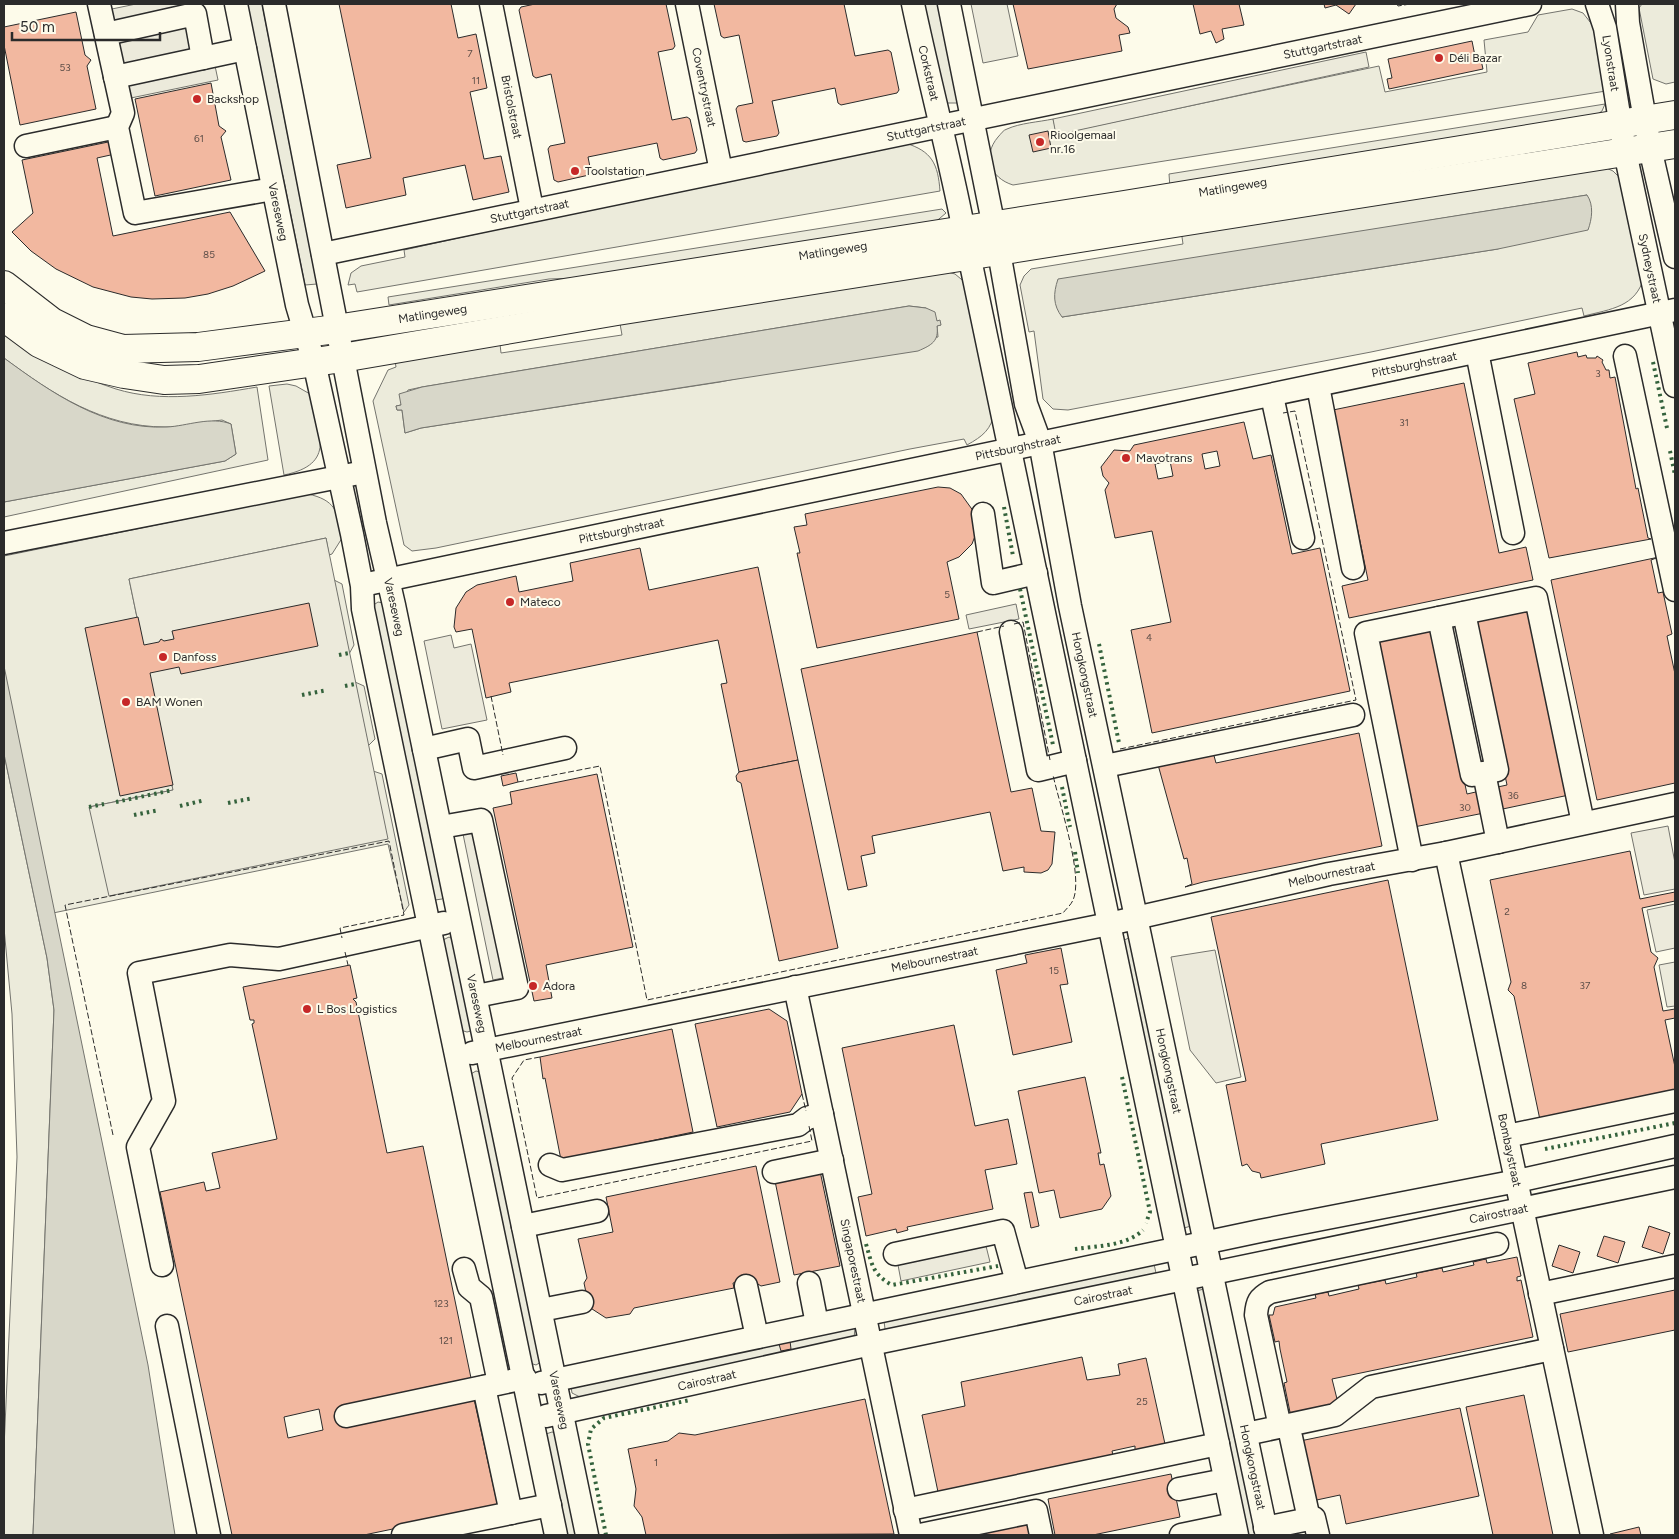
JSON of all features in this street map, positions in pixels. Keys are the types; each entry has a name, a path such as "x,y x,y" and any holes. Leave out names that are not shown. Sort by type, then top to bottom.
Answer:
{"main road":[{"name":"Matlingeweg","path":"4,285 52,322 86,338 123,349 198,347 336,329 994,226 1675,115"},
{"path":"4,317 39,343 85,365 124,374 164,380 199,379 342,358 616,311 969,257 1650,148"}],"street":[{"path":"100,4 122,114 117,127 136,213 273,189"},
{"name":"Vareseweg","path":"236,4 297,305 314,362 340,477 362,586 363,609 431,926 556,1535"},
{"name":"Vareseweg","path":"274,4 364,472 441,827 587,1535"},
{"name":"Bristolstraat","path":"491,4 532,209"},
{"name":"Coventrystraat","path":"687,4 721,171"},
{"name":"Corkstraat","path":"913,4 930,88 942,126 969,257"},
{"path":"949,4 994,226"},
{"name":"Stuttgartstraat","path":"323,254 532,209 1530,4"},
{"name":"Lyonstraat","path":"1597,4 1633,121"},
{"name":"Lyonstraat","path":"1627,4 1633,121"},
{"path":"106,34 195,14 203,58"},
{"path":"115,77 245,49"},
{"path":"1633,121 1650,148 1675,257"},
{"path":"26,146 117,127"},
{"name":"Sydneystraat","path":"1650,148 1675,386"},
{"name":"Hongkongstraat","path":"994,226 1026,404 1040,442 1070,606 1138,918 1266,1531"},
{"path":"969,257 1236,1530 1188,1534"},
{"name":"Pittsburghstraat","path":"362,586 1040,442 1272,396 1668,311"},
{"path":"1477,352 1513,533"},
{"path":"1625,356 1675,590"},
{"path":"1318,386 1353,568"},
{"path":"1272,396 1303,538"},
{"path":"4,544 364,472"},
{"path":"983,514 993,583 1036,573"},
{"path":"1412,860 1366,633 1536,598 1583,823"},
{"path":"1043,611 1070,606"},
{"path":"1439,618 1472,775 1484,773 1497,770 1464,613"},
{"path":"1011,632 1038,770 1075,761"},
{"path":"1105,766 1353,716"},
{"path":"424,748 468,739 474,768 564,748"},
{"path":"1484,773 1498,842"},
{"name":"Melbournestraat","path":"458,1056 1138,918 1329,874 1412,860 1675,804"},
{"path":"441,827 481,820 517,988 476,996"},
{"name":"Bombaystraat","path":"1446,853 1524,1209 1540,1294 1592,1535"},
{"path":"162,1265 138,1147 164,1100 139,973 230,955 279,959 460,919"},
{"name":"Singaporestraat","path":"795,987 911,1535"},
{"path":"1507,1136 1675,1101"},
{"path":"550,1165 562,1170 798,1125 807,1118 822,1114"},
{"name":"Cairostraat","path":"346,1416 491,1385 555,1380 1178,1248 1517,1181 1667,1148 1675,1178 1183,1278 870,1344 532,1419"},
{"path":"774,1172 832,1160"},
{"path":"523,1226 597,1211"},
{"path":"1448,1224 1455,1253"},
{"path":"895,1254 1003,1230 1017,1282"},
{"path":"1266,1531 1313,1527 1257,1319 1256,1305 1260,1298 1270,1292 1497,1244"},
{"path":"1540,1294 1675,1266"},
{"path":"464,1269 469,1288 481,1297 491,1385 511,1513"},
{"path":"809,1283 817,1324"},
{"path":"746,1286 757,1337"},
{"path":"541,1310 582,1302"},
{"path":"1223,1325 1257,1319"},
{"path":"167,1326 209,1535"},
{"path":"1246,1434 1286,1432 1335,1415 1370,1387 1552,1349"},
{"path":"906,1510 1218,1444"},
{"path":"1179,1489 1225,1480"},
{"path":"403,1535 550,1505"},
{"path":"920,1535 1036,1511 1041,1535"}],"shaded area":[{"path":"136,4 202,4 218,80 126,99 107,10"},
{"path":"241,4 262,4 317,284 305,285 283,176 270,144"},
{"path":"922,4 942,4 961,99 957,103 945,103"},
{"path":"971,4 1007,4 1018,56 983,63"},
{"path":"1642,4 1675,4 1675,82 1666,84 1653,79 1639,8"},
{"path":"1572,9 1583,13 1594,27 1606,91 1013,185 999,177 991,166 990,152 998,137 1003,131 1024,124 1053,119 1057,134 1379,66 1385,92 1487,72 1484,40 1528,32 1538,15"},
{"path":"1366,52 1369,67 1056,135 1053,119"},
{"path":"1605,104 1602,111 1592,118 1170,188 1169,174"},
{"path":"905,143 922,150 932,160 937,173 940,191 357,292 355,284 348,285 351,273 361,266 405,257 404,250 798,163"},
{"path":"1604,167 1613,171 1626,184 1644,277 1635,295 1629,301 1613,308 1584,316 1582,308 1371,352 1068,410 1053,409 1043,399 1034,331 1029,332 1020,285 1024,276 1031,269 1183,244 1181,230","holes":["1587,195 1498,249 1062,317 1431,220"]},
{"path":"1587,195 1591,203 1592,212 1588,230 1498,249 1062,317 1055,304 1055,290 1058,279"},
{"path":"942,209 946,213 933,224 604,277 549,279 389,305 388,297"},
{"path":"944,271 955,274 967,284 995,411 986,432 967,445 964,439 910,449 436,548 412,551 404,545 373,401 388,370 396,367 394,355 500,344 501,353 622,335 619,318","holes":["909,306 926,308 941,325 937,325 938,337 720,382 421,428 405,433 402,410 397,410 396,406 401,405 408,390 422,387"]},
{"path":"909,306 926,308 935,312 937,321 940,320 941,325 937,326 937,335 934,342 918,351 421,428 405,433 402,410 397,410 396,406 401,405 399,394 422,387"},
{"path":"4,331 87,378 133,393 168,397 222,393 257,387 268,460 4,517 4,502 225,461 236,454 231,424 222,420 172,427 142,426 99,415 60,396 4,358"},
{"path":"4,358 60,396 100,416 144,426 167,427 207,421 231,424 236,454 225,461 4,502"},
{"path":"287,384 296,386 310,394 320,434 320,445 318,455 312,463 301,470 284,475 269,386"},
{"path":"308,494 317,496 329,503 337,513 344,535 332,554 329,555 326,538 129,579 173,790 89,807 387,839 373,771 382,774 409,905 404,912 388,844 53,913 4,669 4,556"},
{"path":"326,538 388,839 109,896 89,807 173,790 129,579"},
{"path":"334,580 342,584 354,645 349,654"},
{"path":"378,602 383,603 444,897 442,899 435,900 372,606"},
{"path":"1016,604 1019,619 969,629 966,615"},
{"path":"451,635 454,648 471,644 487,720 442,729 424,641"},
{"path":"4,666 148,1365 175,1535 33,1535 54,1010 47,958 4,754"},
{"path":"355,682 364,686 375,739 368,746"},
{"path":"4,754 47,958 54,1010 33,1535 4,1535 4,1448 17,1157 12,1014 4,928"},
{"path":"1668,826 1675,863 1675,889 1644,895 1631,833"},
{"path":"476,831 507,977 493,980 463,834"},
{"path":"1675,904 1675,948 1656,952 1647,910"},
{"path":"449,937 453,939 471,1031 467,1032 460,1030 443,940"},
{"path":"1129,938 1191,1226 1184,1228 1124,940"},
{"path":"1215,950 1241,1077 1216,1083 1190,1050 1171,957"},
{"path":"1675,962 1675,1006 1667,1007 1659,965"},
{"path":"476,1071 480,1072 541,1362 536,1365 530,1363 469,1075"},
{"path":"986,1246 990,1262 901,1281 898,1265"},
{"path":"1154,1264 1156,1273 1150,1277 891,1333 885,1329 884,1321"},
{"path":"1204,1289 1260,1535 1243,1535 1196,1291"},
{"path":"855,1328 854,1338 580,1397 572,1393 571,1387"},
{"path":"556,1433 581,1535 563,1535 546,1434"}],"building":[{"path":"339,4 451,4 458,38 476,34 487,88 470,92 484,159 501,156 509,192 473,200 465,165 403,178 406,195 346,208 337,165 371,158"},
{"path":"535,4 666,4 675,46 673,49 658,52 672,120 687,117 690,119 697,150 695,153 663,160 660,158 657,143 588,157 591,172 589,175 558,182 554,180 548,149 550,146 565,143 551,74 536,78 533,76 519,10 521,7"},
{"path":"714,4 844,4 855,56 888,50 891,52 899,90 897,93 841,105 838,103 835,88 772,101 779,133 777,136 743,141 736,109 738,106 753,103 739,35 724,38 721,36"},
{"path":"1013,4 1117,4 1114,9 1116,18 1128,27 1130,33 1119,35 1122,51 1028,69"},
{"path":"1193,4 1239,4 1244,25 1222,29 1224,39 1216,43 1211,31 1200,34"},
{"path":"1324,4 1356,4 1349,14 1336,5 1325,8"},
{"path":"76,12 85,55 91,60 87,66 96,109 20,125 4,45 4,27"},
{"path":"1472,41 1476,61 1481,60 1483,69 1389,89 1387,79 1392,78 1388,59"},
{"path":"211,83 219,126 226,131 221,137 231,180 155,196 135,99"},
{"name":"Rioolgemaal nr.16","path":"1048,131 1051,148 1033,152 1029,135"},
{"path":"113,141 115,154 97,158 113,236 230,212 265,271 233,286 208,294 185,298 152,299 131,297 93,287 56,269 31,251 12,232 33,213 22,160"},
{"path":"1577,352 1578,357 1586,355 1587,358 1596,358 1597,356 1603,360 1602,362 1606,370 1609,370 1610,378 1615,377 1636,489 1638,488 1648,538 1651,539 1549,558 1514,399 1535,394 1528,363"},
{"path":"1464,383 1499,553 1526,547 1533,580 1349,618 1342,586 1368,580 1333,410"},
{"path":"1244,422 1253,459 1271,455 1292,554 1320,548 1350,691 1152,733 1131,630 1171,622 1152,531 1115,538 1105,490 1109,483 1103,476 1101,467 1114,450 1130,451 1134,445","holes":["1217,451 1220,466 1205,469 1202,454","1170,461 1173,476 1158,479 1155,464"]},
{"path":"938,487 950,488 961,494 974,512 975,536 972,544 959,557 947,562 959,619 817,648 797,553 800,553 794,527 807,525 805,514"},
{"path":"640,548 649,590 758,567 798,760 739,772 721,684 727,683 718,640 509,683 511,692 486,698 472,629 456,632 454,627 456,608 466,592 477,585 516,576 519,592 573,581 570,563"},
{"path":"1659,557 1651,560 1658,593 1663,592 1672,634 1667,636 1675,674 1675,783 1597,800 1551,580"},
{"path":"309,603 318,646 181,674 179,667 150,673 173,785 120,796 85,628 138,617 144,645 159,642 161,639 164,641 174,639 172,631"},
{"path":"1530,607 1569,795 1498,810 1493,788 1507,785 1472,619"},
{"path":"1432,627 1467,794 1480,791 1484,813 1414,827 1374,639"},
{"path":"977,632 1011,792 1032,788 1041,831 1055,832 1052,864 1048,870 1041,873 1024,872 1024,867 1003,871 990,812 872,836 875,853 861,856 867,886 848,890 801,669"},
{"path":"1359,733 1382,846 1185,887 1192,884 1187,858 1184,859 1157,761 1213,752 1216,763"},
{"path":"798,760 838,948 779,961 741,783 737,781 736,776 739,772"},
{"path":"516,773 518,782 503,786 501,776"},
{"path":"597,774 633,947 546,965 552,998 534,1001 493,808 512,804 510,792"},
{"path":"1630,851 1640,899 1675,892 1675,901 1642,908 1651,952 1658,958 1654,967 1663,1011 1675,1009 1675,1018 1665,1020 1675,1067 1675,1091 1540,1120 1514,996 1508,990 1511,982 1490,880"},
{"path":"1388,880 1438,1120 1321,1144 1325,1164 1261,1178 1260,1173 1252,1171 1247,1164 1242,1166 1226,1085 1246,1081 1211,917"},
{"path":"1061,948 1068,984 1060,985 1072,1042 1013,1055 996,970 1027,963 1025,955"},
{"path":"350,965 357,998 353,999 356,1002 387,1153 423,1146 471,1378 423,1388 427,1409 474,1399 498,1507 364,1535 232,1535 160,1192 204,1182 206,1191 220,1188 212,1153 277,1139 252,1024 254,1020 250,1020 243,987","holes":["319,1409 323,1430 288,1438 284,1417"]},
{"path":"769,1009 787,1021 802,1094 790,1112 717,1127 695,1024"},
{"path":"954,1025 975,1126 1008,1119 1017,1164 985,1170 993,1209 907,1227 908,1230 897,1233 896,1229 866,1236 858,1197 872,1194 842,1048"},
{"path":"672,1029 693,1132 561,1160 540,1057"},
{"path":"1085,1077 1101,1153 1098,1153 1100,1165 1104,1164 1111,1196 1102,1209 1060,1218 1054,1190 1039,1193 1018,1091"},
{"path":"756,1166 780,1282 761,1286 750,1279 733,1283 734,1288 634,1308 630,1314 606,1318 589,1307 584,1283 587,1278 578,1239 613,1232 606,1197"},
{"path":"820,1171 840,1266 794,1275 775,1181"},
{"path":"1032,1192 1039,1226 1031,1228 1024,1193"},
{"path":"1649,1226 1670,1233 1663,1254 1642,1247"},
{"path":"1604,1236 1625,1242 1618,1263 1597,1256"},
{"path":"1559,1245 1580,1252 1573,1273 1552,1266"},
{"path":"1517,1257 1521,1276 1517,1277 1517,1281 1521,1280 1533,1337 1332,1379 1338,1403 1291,1417 1284,1383 1287,1382 1279,1341 1275,1342 1269,1315 1273,1315 1275,1307 1316,1298 1315,1294 1328,1292 1329,1296 1359,1289 1358,1285 1385,1280 1386,1284 1417,1277 1416,1273 1442,1268 1443,1272 1474,1265 1473,1262 1486,1259 1487,1263"},
{"path":"1675,1290 1675,1330 1568,1352 1560,1314"},
{"path":"790,1341 791,1349 781,1351 779,1344"},
{"path":"1082,1357 1087,1380 1120,1375 1118,1364 1146,1358 1165,1444 1135,1450 1135,1446 1112,1451 1113,1455 938,1492 922,1415 965,1406 961,1382"},
{"path":"1524,1395 1553,1535 1493,1535 1466,1407"},
{"path":"865,1399 894,1534 646,1535 642,1517 634,1506 636,1489 628,1449 668,1441 679,1433 695,1435"},
{"path":"1460,1408 1479,1496 1346,1524 1340,1495 1312,1501 1300,1441"},
{"path":"1171,1474 1180,1517 1093,1535 1055,1535 1048,1499"},
{"path":"1029,1524 1031,1535 975,1535 989,1532"},
{"path":"1639,1527 1641,1535 1610,1535 1610,1534"}],"hedge":[{"path":"1653,362 1667,428"},
{"path":"1670,451 1675,475"},
{"path":"1004,507 1013,556"},
{"path":"1020,589 1053,745"},
{"path":"1099,644 1119,743"},
{"path":"339,655 349,653"},
{"path":"345,686 355,684"},
{"path":"302,695 327,690"},
{"path":"1062,787 1070,827"},
{"path":"116,802 173,790"},
{"path":"228,803 253,798"},
{"path":"180,806 205,800"},
{"path":"89,807 104,804"},
{"path":"134,815 159,810"},
{"path":"1075,852 1078,873"},
{"path":"1122,1077 1150,1212 1146,1223"},
{"path":"1545,1149 1675,1123"},
{"path":"1075,1249 1120,1242 1129,1239 1143,1230"},
{"path":"866,1244 874,1268 880,1277 892,1285 998,1266"},
{"path":"606,1535 588,1444 591,1429 604,1418 690,1400"}],"fence":[{"path":"1397,4 1398,6 1410,4"},
{"path":"1120,749 1356,700 1295,411 1283,413"},
{"path":"1014,624 1023,622 1050,760"},
{"path":"977,632 1004,626"},
{"path":"491,696 503,755"},
{"path":"518,782 600,766 647,1000 1063,913 1073,900 1076,889 1075,874 1073,857 1053,775"},
{"path":"113,1135 65,905 389,841 404,915 340,928 342,938"},
{"path":"345,952 348,965"},
{"path":"540,1057 524,1060 512,1078 537,1198 812,1141 809,1126"},
{"path":"802,1094 806,1111"}],"place":[{"name":"Déli Bazar","path":"1439,58"},
{"name":"Backshop","path":"197,99"},
{"name":"Rioolgemaal nr.16","path":"1040,142"},
{"name":"Toolstation","path":"575,171"},
{"name":"Mavotrans","path":"1126,458"},
{"name":"Mateco","path":"510,602"},
{"name":"Danfoss","path":"163,657"},
{"name":"BAM Wonen","path":"126,702"},
{"name":"Adora","path":"533,986"},
{"name":"L Bos Logistics","path":"307,1009"}]}
